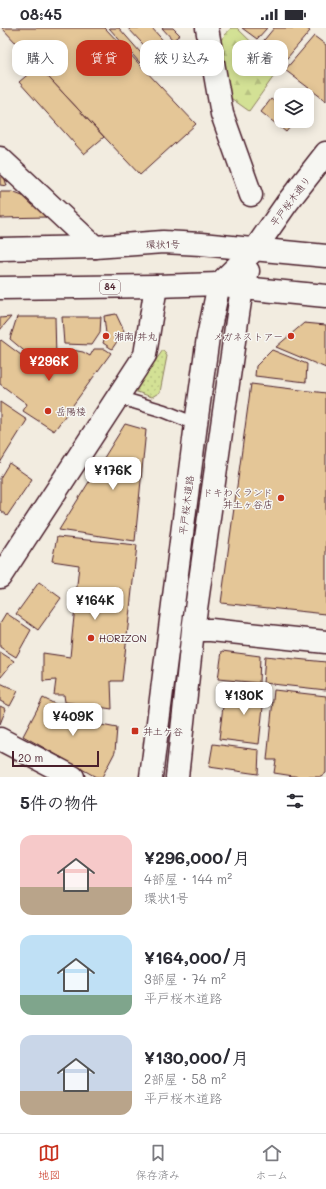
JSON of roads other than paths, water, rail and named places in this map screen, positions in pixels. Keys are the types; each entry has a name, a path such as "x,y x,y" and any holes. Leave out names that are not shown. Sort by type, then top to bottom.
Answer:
{"main road":[{"path":"207,28 222,114 251,195"},
{"name":"平戸桜木通り","path":"255,249 287,203 326,154"},
{"path":"0,158 95,247"},
{"name":"環状1号","path":"0,249 95,247 163,242 326,256"},
{"path":"219,284 255,249"},
{"path":"177,777 193,630 242,288 255,249"},
{"name":"84","path":"0,288 219,284 242,288 326,296"},
{"name":"平戸桜木道路","path":"151,777 208,337 219,284"},
{"path":"0,577 145,355 156,286"},
{"path":"193,630 211,630 326,642"},
{"path":"0,739 73,777"}],"lane":[{"path":"117,397 164,411 196,424"}],"place":[{"name":"湘南 丼丸","path":"106,336"},
{"name":"メガネストアー","path":"291,336"},
{"name":"岳陽楼","path":"48,411"},
{"name":"ドキわくランド 井土ヶ谷店","path":"281,498"},
{"name":"HORIZON","path":"91,638"},
{"name":"井土ケ谷","path":"135,731"}]}
